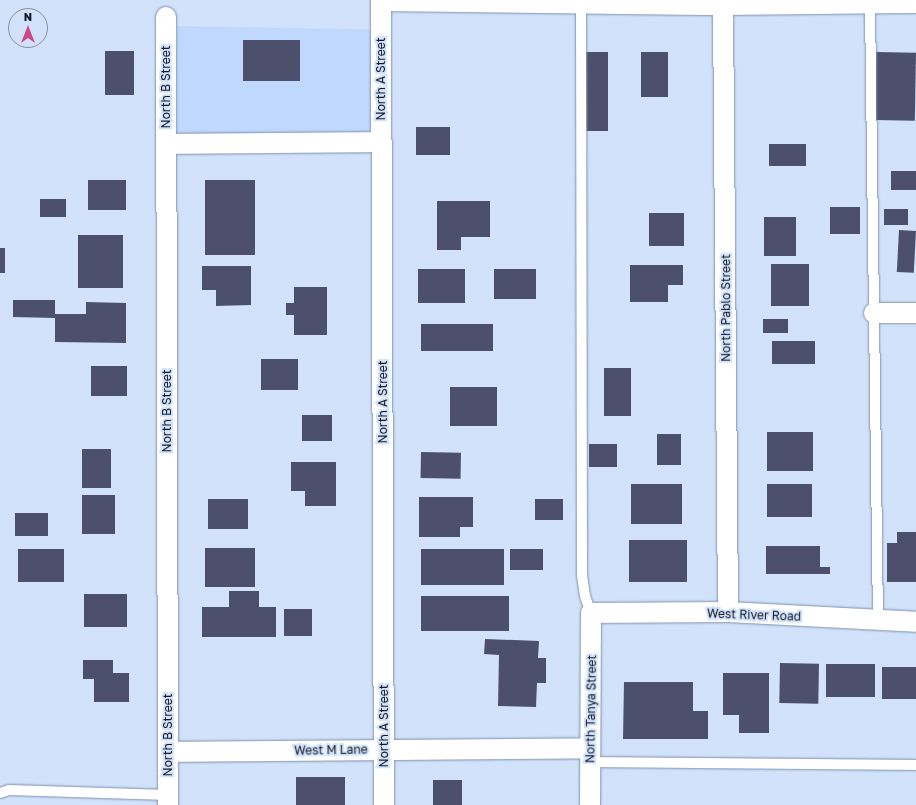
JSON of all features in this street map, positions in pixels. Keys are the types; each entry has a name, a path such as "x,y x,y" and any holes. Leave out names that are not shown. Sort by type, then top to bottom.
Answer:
{"street":[{"path":"382,0 723,4 916,2"},
{"name":"North A Street","path":"382,0 381,142 384,805"},
{"name":"North Pablo Street","path":"723,4 728,612"},
{"name":"North B Street","path":"166,17 168,800"},
{"path":"166,144 381,142"},
{"path":"874,313 916,313"},
{"name":"West River Road","path":"591,614 728,612 916,622"},
{"name":"North Tanya Street","path":"590,805 591,614"},
{"name":"West M Lane","path":"168,752 384,750 590,755"}],"lane":[{"path":"581,3 582,575 585,596 591,614"},
{"path":"870,3 878,621"},
{"path":"590,755 916,765"},
{"path":"0,793 9,790 168,800"}],"shaded area":[{"path":"177,26 372,29 370,137 175,134"}],"building":[{"path":"243,40 300,40 300,81 243,81"},
{"path":"105,51 134,51 134,95 105,95"},
{"path":"584,52 608,52 608,131 584,131"},
{"path":"641,52 668,52 668,97 641,97"},
{"path":"876,52 916,53 915,121 875,120"},
{"path":"416,127 450,127 450,155 416,155"},
{"path":"769,144 806,144 806,166 769,166"},
{"path":"891,171 916,171 916,190 891,190"},
{"path":"88,180 126,180 126,210 88,210"},
{"path":"205,180 255,180 255,255 205,255"},
{"path":"40,199 66,199 66,217 40,217"},
{"path":"437,201 490,201 490,237 461,237 461,250 437,250"},
{"path":"830,207 860,207 860,234 830,234"},
{"path":"884,209 908,209 908,225 884,225"},
{"path":"649,213 684,213 684,246 649,246"},
{"path":"764,217 796,217 796,256 764,256"},
{"path":"899,230 916,231 914,273 897,272"},
{"path":"78,235 123,235 123,288 78,288"},
{"path":"0,248 5,248 5,273 0,273"},
{"path":"771,264 809,264 809,306 771,306"},
{"path":"630,265 683,265 683,285 668,285 668,302 630,302"},
{"path":"202,266 251,266 251,305 216,306 216,290 202,290"},
{"path":"418,269 465,269 465,303 418,303"},
{"path":"494,269 536,269 536,299 494,299"},
{"path":"294,287 327,287 327,335 294,335 294,315 286,315 286,303 294,303"},
{"path":"13,300 55,300 55,314 86,314 86,302 126,303 126,343 55,342 55,318 13,317"},
{"path":"763,319 788,319 788,333 763,333"},
{"path":"421,324 493,324 493,351 421,351"},
{"path":"772,341 815,341 815,364 772,364"},
{"path":"261,359 298,359 298,390 261,390"},
{"path":"91,366 127,366 127,396 91,396"},
{"path":"604,368 631,368 631,416 604,416"},
{"path":"450,387 497,387 497,426 450,426"},
{"path":"302,415 332,415 332,441 302,441"},
{"path":"767,432 813,432 813,471 767,471"},
{"path":"657,434 681,434 681,465 657,465"},
{"path":"589,444 617,444 617,467 589,467"},
{"path":"82,449 111,449 111,488 82,488"},
{"path":"421,452 461,453 461,479 421,478"},
{"path":"291,462 336,462 336,506 305,506 305,491 291,491"},
{"path":"631,484 682,484 682,524 631,524"},
{"path":"767,484 812,484 812,517 767,517"},
{"path":"82,495 115,495 115,534 82,534"},
{"path":"419,497 473,497 473,527 460,527 460,537 419,537"},
{"path":"208,499 248,499 248,529 208,529"},
{"path":"535,499 563,499 563,520 535,520"},
{"path":"15,513 48,513 48,536 15,536"},
{"path":"897,532 916,532 916,582 887,582 887,543 897,543"},
{"path":"629,540 687,540 687,582 629,582"},
{"path":"766,546 820,546 820,567 830,567 830,574 766,574"},
{"path":"205,548 255,548 255,587 205,587"},
{"path":"18,549 64,549 64,582 18,582"},
{"path":"421,549 504,549 504,585 421,585"},
{"path":"510,549 543,549 543,570 510,570"},
{"path":"229,591 259,591 259,607 276,607 276,637 202,637 202,607 229,607"},
{"path":"84,594 127,594 127,627 84,627"},
{"path":"421,596 509,596 509,631 421,631"},
{"path":"284,609 312,609 312,636 284,636"},
{"path":"485,639 539,641 538,658 546,658 546,683 537,683 536,707 498,706 499,655 484,654"},
{"path":"83,660 113,660 113,673 129,673 129,702 94,702 94,679 83,679"},
{"path":"780,663 819,664 818,704 779,703"},
{"path":"826,664 875,664 875,697 826,697"},
{"path":"882,667 916,667 916,699 882,699"},
{"path":"723,673 769,673 769,733 739,733 739,715 723,715"},
{"path":"624,682 693,682 693,711 708,711 708,739 623,739"},
{"path":"296,777 345,777 345,805 296,805"},
{"path":"433,780 462,780 462,805 433,805"}]}
